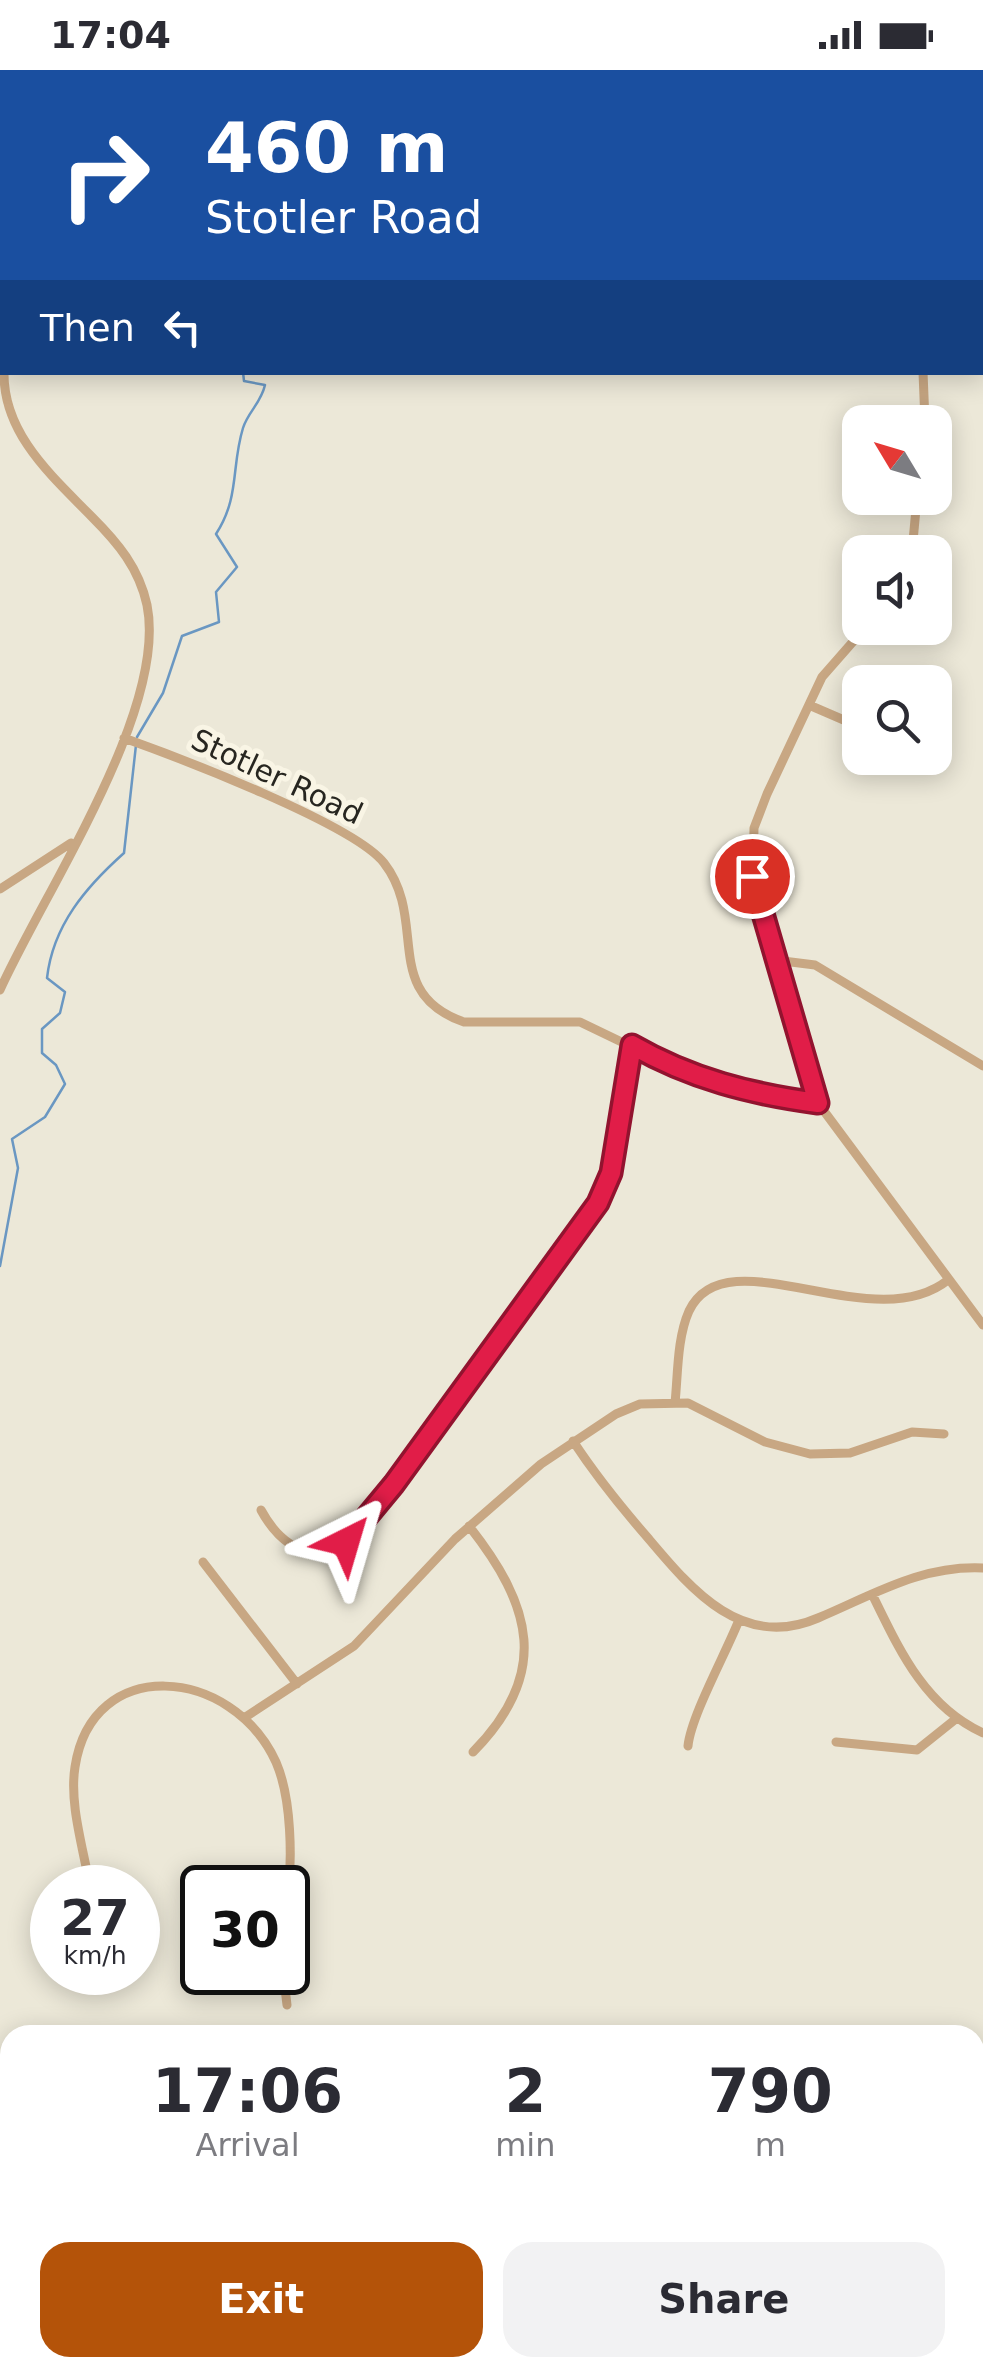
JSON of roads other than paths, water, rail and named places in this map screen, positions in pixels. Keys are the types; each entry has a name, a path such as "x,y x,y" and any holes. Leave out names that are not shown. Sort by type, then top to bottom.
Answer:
{"street":[{"path":"0,990 74,842 134,741 150,642 140,580 122,547 18,434 4,392 4,375"},
{"path":"923,375 924,405"},
{"path":"847,645 809,705 767,794 752,849 755,889 818,1103 983,1325"},
{"path":"809,705 842,719"},
{"name":"Stotler Road","path":"134,741 212,771 376,854 403,898 417,990 437,1010 464,1022 580,1022 704,1079 757,1095 818,1103"},
{"path":"0,890 74,842"},
{"path":"775,960 815,965 983,1066"},
{"path":"261,1510 281,1538 294,1548 333,1550 346,1542 394,1484 598,1203 611,1173 632,1045"},
{"path":"675,1402 690,1310 718,1284 748,1280 888,1303 919,1298 948,1280"},
{"path":"244,1718 373,1630 468,1526 573,1442 640,1404 675,1402 710,1412 766,1442 810,1454 850,1453 912,1432 944,1434"},
{"path":"573,1442 604,1486 690,1587 720,1612 739,1620 768,1626 800,1623 938,1568 983,1568"},
{"path":"468,1526 507,1577 524,1633 514,1698 499,1725 473,1752"},
{"path":"203,1562 296,1684"},
{"path":"872,1594 907,1665 957,1718 983,1732"},
{"path":"688,1746 690,1725 716,1679 739,1620"},
{"path":"87,1865 74,1780 78,1750 101,1714 132,1693 175,1685 211,1693 244,1718 266,1744 280,1775 286,1865"},
{"path":"836,1742 917,1750 957,1718"},
{"path":"286,1995 287,2006"}],"waterway":[{"path":"137,737 163,693 182,636 219,622 216,592 237,567 216,534 229,507 243,428 265,385 244,381 243,375"},
{"path":"0,1266 18,1168 12,1139 45,1117 65,1084 56,1065 42,1053 42,1029 60,1013 65,992 47,978 50,959 73,908 124,853 136,745"}]}
